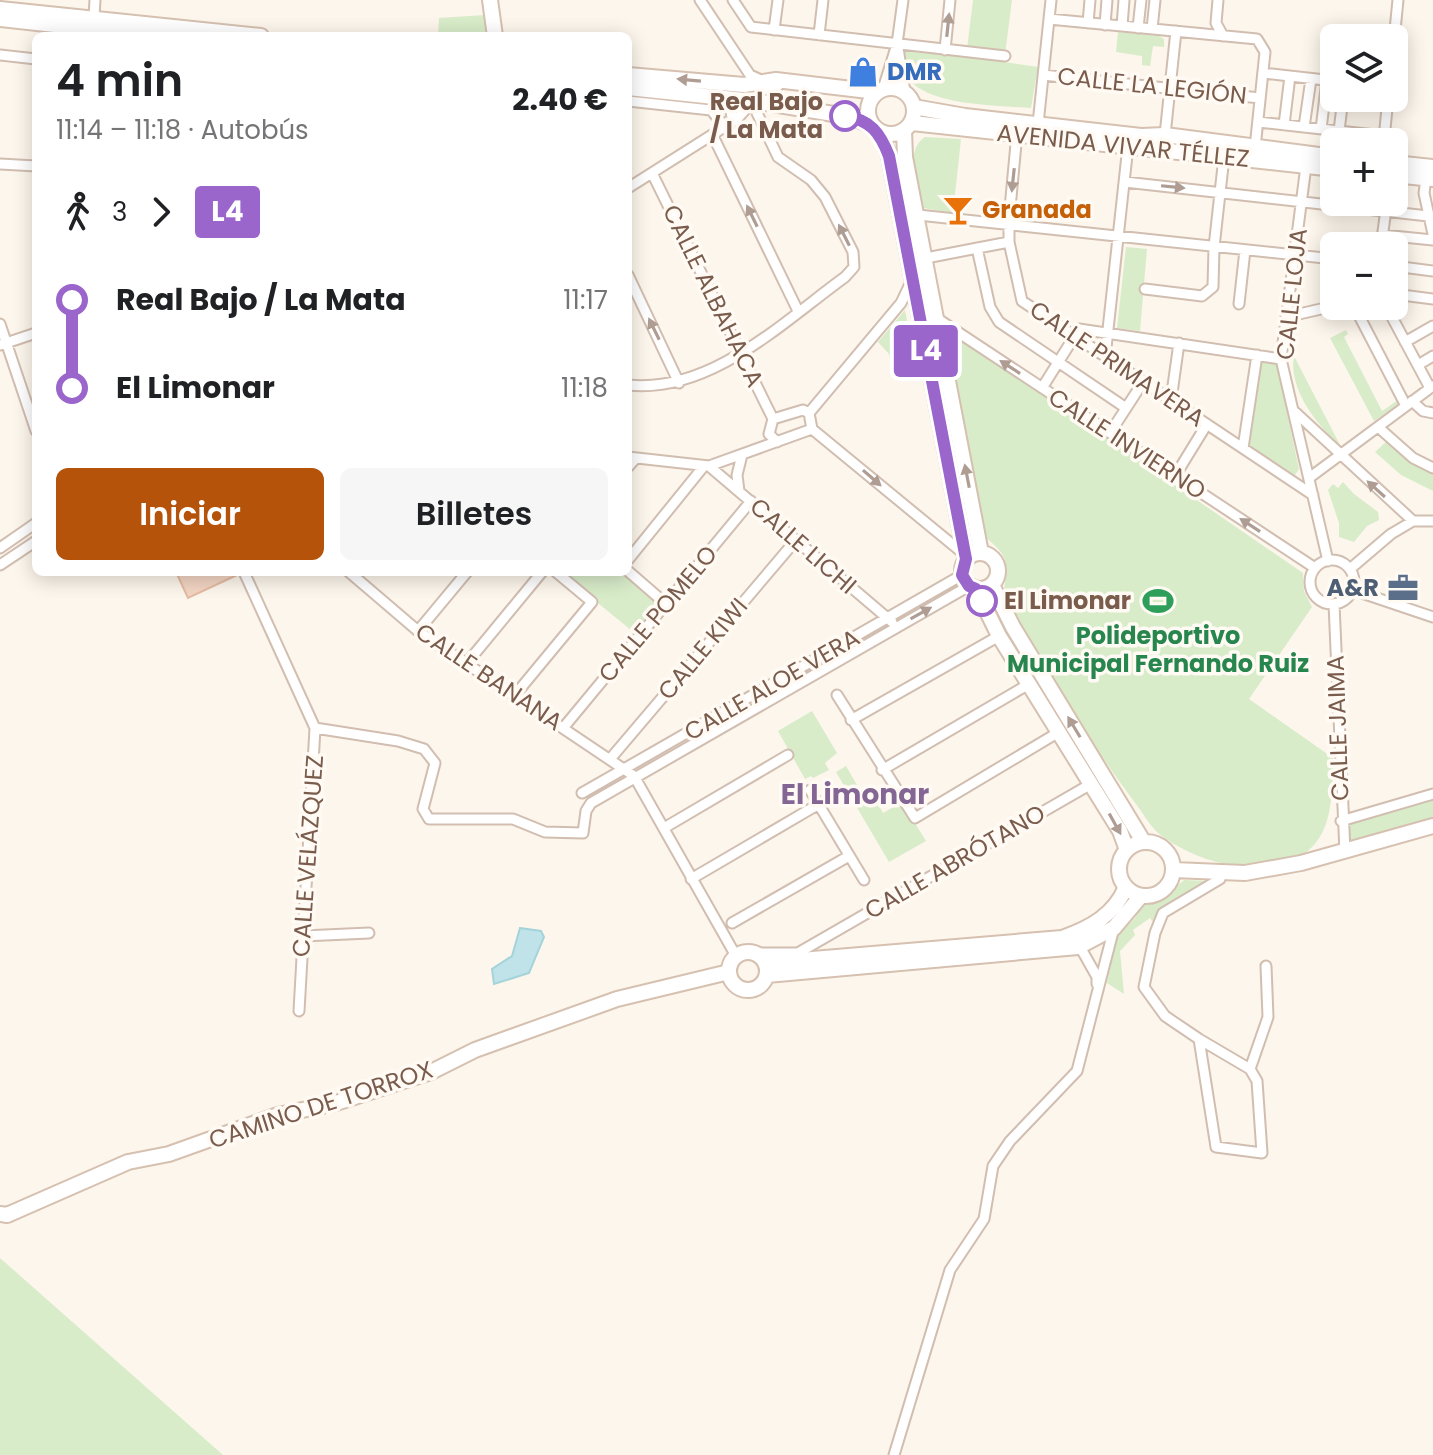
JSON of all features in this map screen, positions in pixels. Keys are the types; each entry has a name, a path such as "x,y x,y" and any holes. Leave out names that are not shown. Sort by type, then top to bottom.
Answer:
{"street":[{"path":"94,17 95,0"},
{"path":"490,0 494,32"},
{"path":"700,0 750,75 764,81"},
{"path":"733,0 751,27 1005,56"},
{"path":"774,30 778,0"},
{"path":"819,35 823,0"},
{"path":"903,0 897,44 880,91 868,110 889,156 969,583 1120,831 1127,850"},
{"path":"945,50 950,0"},
{"path":"1038,124 1051,0"},
{"path":"1088,23 1090,0"},
{"path":"1105,25 1107,0"},
{"path":"1122,26 1124,0"},
{"path":"1138,28 1141,0"},
{"path":"1152,29 1155,0"},
{"path":"1218,0 1216,23 1223,36"},
{"path":"1396,24 1398,0"},
{"path":"0,9 226,32"},
{"path":"0,19 118,32"},
{"path":"1049,19 1257,39 1265,52 1255,148"},
{"path":"1165,135 1176,31"},
{"path":"897,44 905,92 914,107 905,157 981,553"},
{"path":"0,55 32,59"},
{"path":"1263,73 1320,80"},
{"path":"632,75 744,85 764,81 880,91 893,88 905,92"},
{"name":"CALLE LA LEGIÓN","path":"1043,75 1260,98"},
{"path":"1284,125 1290,76"},
{"path":"1304,127 1311,79"},
{"path":"632,385 650,387 679,383 742,352 845,277 854,267 853,252 825,197 811,180 778,157 759,106 763,90 775,86 814,86"},
{"path":"632,88 728,98 759,106 852,117 892,135 908,127"},
{"path":"728,98 732,123"},
{"path":"632,101 711,110 732,123"},
{"path":"632,186 759,106"},
{"name":"AVENIDA VIVAR TÉLLEZ","path":"914,107 1320,155"},
{"path":"1258,122 1320,129"},
{"name":"AVENIDA VIVAR TÉLLEZ","path":"908,127 1017,133 1320,168"},
{"name":"CALLE PRIMAVERA","path":"1017,133 1009,242 1022,301 1313,495"},
{"path":"713,136 798,311"},
{"path":"1105,357 1128,146"},
{"path":"1145,289 1202,296 1213,287 1224,157"},
{"path":"0,164 32,166"},
{"name":"CALLE LOJA","path":"1306,166 1281,359 1328,561"},
{"path":"1408,168 1431,175"},
{"name":"CALLE ALBAHACA","path":"653,175 742,352 773,419 769,434 777,442"},
{"path":"1408,175 1431,175"},
{"path":"1408,236 1433,237 1428,216 1431,175"},
{"path":"1125,182 1320,202"},
{"path":"1408,211 1428,216"},
{"path":"918,215 1120,239 1320,258"},
{"path":"926,258 1009,242"},
{"path":"977,248 990,307 999,322 1126,408"},
{"path":"1239,304 1245,250"},
{"path":"1408,268 1433,271"},
{"path":"809,413 901,303 913,279"},
{"path":"632,283 679,383"},
{"path":"1408,296 1433,299"},
{"path":"901,303 909,301 918,305"},
{"path":"1286,317 1320,309"},
{"name":"CALLE INVIERNO","path":"938,319 1315,568"},
{"path":"1362,320 1409,404 1433,413"},
{"path":"1309,478 1431,387 1393,320"},
{"path":"0,324 3,344 32,420"},
{"path":"1405,342 1433,326"},
{"path":"1042,388 1079,329 1281,359"},
{"path":"3,344 32,334"},
{"path":"1171,400 1179,343"},
{"path":"1243,448 1257,355"},
{"path":"1418,365 1433,356"},
{"path":"1110,433 1143,382"},
{"path":"773,419 803,410 809,413"},
{"path":"1293,411 1413,521"},
{"path":"809,413 812,429 965,557"},
{"path":"1175,476 1207,424"},
{"path":"1378,427 1413,458 1433,468"},
{"path":"632,457 706,466 812,429"},
{"path":"739,491 737,475 742,455"},
{"path":"632,555 706,466"},
{"name":"CALLE LICHI","path":"706,466 898,626"},
{"name":"CALLE POMELO","path":"564,727 751,501"},
{"path":"1350,569 1391,534 1413,521 1433,521"},
{"path":"937,533 953,531 958,523"},
{"path":"0,548 32,526"},
{"name":"CALLE KIWI","path":"611,758 796,540"},
{"path":"0,565 32,544"},
{"path":"965,557 981,553 988,555 997,566 998,573 992,585"},
{"path":"1350,569 1336,561 1328,561 1315,568 1310,584 1313,592 1325,603 1342,602 1353,590"},
{"path":"1350,569 1353,590"},
{"path":"632,574 666,604"},
{"name":"CALLE VELÁZQUEZ","path":"246,576 315,728 299,1011"},
{"name":"CALLE BANANA","path":"354,576 418,631 630,773 736,956"},
{"path":"418,631 464,576"},
{"path":"467,663 539,576"},
{"path":"515,695 592,602 561,576"},
{"path":"969,583 992,585"},
{"name":"CALLE ALOE VERA","path":"315,728 398,741 424,749 435,763 423,809 429,819 513,819 545,832 583,833 586,811 591,803 630,773 887,619 969,583"},
{"name":"CALLE ALOE VERA","path":"582,793 630,773 898,626 969,583"},
{"path":"992,585 1013,627 1143,841"},
{"path":"1353,590 1433,617"},
{"name":"CALLE JAIMA","path":"1334,604 1341,821 1345,852"},
{"path":"851,720 999,636"},
{"path":"882,770 1029,684"},
{"path":"837,695 895,791 900,791 915,818 1059,732"},
{"path":"664,828 788,755"},
{"name":"CALLE ABRÓTANO","path":"762,964 778,956 798,953 1091,784"},
{"path":"810,790 864,880"},
{"path":"1341,821 1433,794"},
{"path":"691,879 819,804"},
{"path":"1174,870 1245,873 1345,852 1433,826"},
{"path":"762,964 758,988 743,990 734,984 729,972 736,956 762,964 1078,947 1114,928 1141,896 1159,893 1167,887 1174,870 1173,860 1161,845 1143,841 1127,850 1119,868 1126,887 1141,896"},
{"path":"732,923 849,856"},
{"path":"1199,1039 1216,1147 1262,1153 1257,1081 1250,1069 1165,1016 1144,987 1155,933 1163,913 1220,879 1221,872"},
{"path":"762,964 1062,938 1085,930 1119,903 1126,887"},
{"path":"894,1455 950,1270 984,1219 993,1166 1010,1141 1077,1071 1114,928"},
{"path":"1078,947 1085,930"},
{"path":"303,936 369,933"},
{"path":"819,941 816,951 821,959"},
{"path":"1078,947 1097,977 1096,1002"},
{"path":"1250,1069 1268,1017 1266,966"},
{"name":"CAMINO DE TORROX","path":"2,1219 128,1162 169,1154 278,1115 350,1099 431,1072 475,1050 617,999 729,972"}],"green space":[{"path":"973,0 1012,0 1004,62 1038,67 1031,108 960,102 941,97 924,91 912,82 904,70 904,51 966,57"},
{"path":"484,15 486,32 438,32 439,18"},
{"path":"1118,32 1159,36 1164,39 1164,47 1153,46 1150,66 1142,65 1142,56 1116,52"},
{"path":"925,137 961,139 953,213 923,208 914,160 918,143"},
{"path":"1126,247 1147,249 1140,331 1117,328"},
{"path":"905,310 912,346 896,368 892,368 889,354 878,342"},
{"name":"Polideportivo Municipal Fernando Ruiz","path":"945,327 1303,573 1304,591 1312,607 1249,699 1333,758 1332,792 1326,824 1320,838 1310,849 1296,858 1261,866 1232,865 1203,858 1159,834 1115,775 1003,595 1006,562 985,537"},
{"path":"1346,330 1348,334 1344,337 1382,411 1398,400 1400,403 1374,421 1330,338"},
{"path":"1294,356 1340,445 1306,405 1295,381"},
{"path":"1259,359 1276,361 1299,469 1295,475 1247,445"},
{"path":"1388,440 1433,471 1433,491 1401,475 1375,452"},
{"path":"1343,482 1378,512 1379,520 1367,526 1354,542 1339,537 1339,523 1328,490 1333,484 1338,488"},
{"path":"565,576 630,576 662,604 637,635"},
{"path":"812,711 837,753 825,763 829,770 805,779 778,731"},
{"path":"846,766 869,806 877,802 883,813 902,802 926,841 889,862 836,772"},
{"path":"1433,796 1433,824 1346,850 1343,823"},
{"path":"1184,880 1207,881 1158,912 1153,922 1150,918 1133,930 1135,935 1120,951 1124,994 1107,983 1117,936 1135,918 1141,906 1161,900"},
{"path":"0,1258 223,1455 0,1455"}],"water":[{"path":"520,928 541,931 544,937 529,973 494,984 492,969 512,956"}],"building":[{"path":"178,576 235,576 188,598"}],"bus line":[{"name":"L4","path":"845,116 880,132 889,156 966,559 962,575 969,586 976,589 982,601"}],"place":[{"name":"DMR","path":"863,72"},
{"name":"Real Bajo / La Mata","path":"845,116"},
{"name":"Granada","path":"958,210"},
{"name":"A&R","path":"1403,588"},
{"name":"El Limonar","path":"982,601"},
{"name":"Polideportivo Municipal Fernando Ruiz","path":"1158,601"}],"district":[{"name":"El Limonar","path":"855,794"}]}
